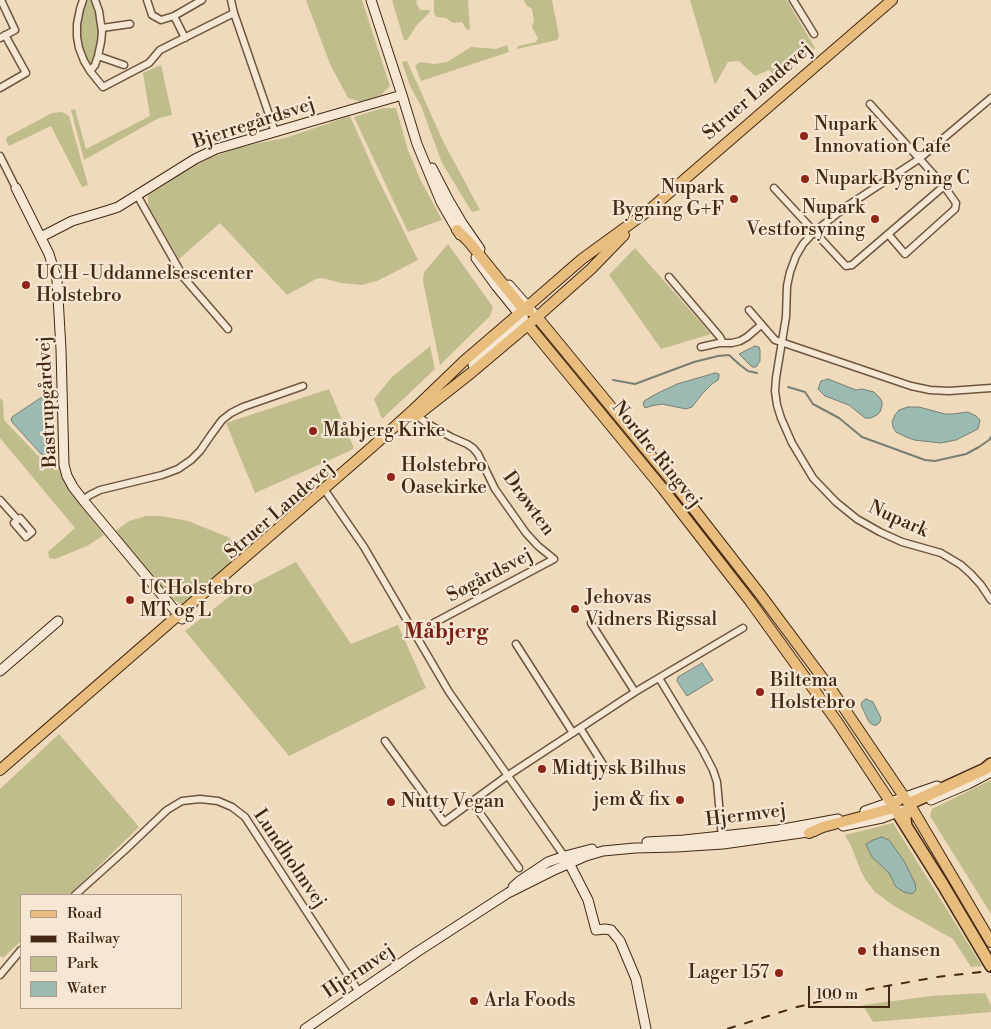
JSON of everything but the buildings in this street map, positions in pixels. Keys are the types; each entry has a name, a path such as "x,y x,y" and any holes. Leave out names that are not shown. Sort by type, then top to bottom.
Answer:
{"highway":[{"path":"991,764 985,769 902,807 906,826 991,966"}],"main road":[{"name":"Struer Landevej","path":"415,413 471,373 530,317 582,259 648,211 892,0"},
{"name":"Struer Landevej","path":"0,770 415,413 464,361 511,321 530,317 591,269 648,211"},
{"path":"457,230 530,317"},
{"name":"Nordre Ringvej","path":"530,317 538,337 663,489 750,601 902,807"},
{"name":"Nordre Ringvej","path":"530,317 602,396 672,481 760,594 833,692 896,785 902,807"},
{"name":"Struer Landevej","path":"0,776 180,617"},
{"path":"809,832 902,807 950,880 965,897 991,942"}],"street":[{"path":"0,88 26,73 3,36 15,30 1,0"},
{"path":"83,0 76,24 79,48 90,71 103,87 149,63 160,50 234,13"},
{"path":"90,71 95,64 102,42 102,28 96,0"},
{"path":"147,0 152,15 161,20 174,16 202,0"},
{"path":"231,0 275,132"},
{"name":"Nordre Ringvej","path":"371,0 409,115 432,169 457,215 483,252 520,297 530,317"},
{"path":"794,0 814,34"},
{"path":"174,16 185,38"},
{"path":"102,28 130,24"},
{"path":"98,56 124,65"},
{"name":"Bjerregårdsvej","path":"41,237 72,221 118,206 195,159 216,149 402,95"},
{"name":"Nupark","path":"991,98 919,159 848,206 814,232 803,244 796,256 787,286 786,317 775,391 777,405 792,443 813,478 836,502 857,519 887,535 902,542 941,553 960,565 982,585 991,600"},
{"path":"870,104 944,186 956,203 955,209 905,254 888,234"},
{"name":"Nordre Ringvej","path":"409,115 417,144 432,181 441,202 457,230"},
{"name":"Bastrupgårdvej","path":"0,156 41,237 52,261 57,280 64,465 67,476 83,500 180,617"},
{"path":"774,188 846,266 852,266 944,186"},
{"path":"137,195 184,278 228,329"},
{"path":"669,278 720,337 723,343"},
{"path":"748,310 775,340 911,386 949,391 991,388"},
{"path":"701,347 732,343 743,339 762,325"},
{"path":"83,500 100,490 178,469 200,451 222,420 231,413 303,386"},
{"name":"Drøwten","path":"415,413 428,424 473,448 478,454 495,489 526,533 554,559"},
{"path":"326,490 364,547 449,692 567,860 588,900 596,930 611,930 620,941 636,979 646,1029"},
{"path":"0,500 18,520"},
{"name":"Søgårdsvej","path":"414,633 554,559"},
{"path":"0,671 58,621"},
{"path":"591,623 635,692"},
{"path":"385,740 444,822 507,776 635,692 743,628"},
{"path":"516,644 572,733"},
{"path":"659,678 713,770 717,782 722,840"},
{"path":"580,728 606,769"},
{"name":"Hjermvej","path":"305,1029 417,952 508,893 567,860 603,851 676,847 722,840 805,825 866,811 902,807 951,791 991,772"},
{"name":"Lundholmvej","path":"76,894 167,810 182,801 200,799 218,801 232,807 245,817 359,992"},
{"path":"472,802 519,868"},
{"name":"Hjermvej","path":"722,840 809,832"},
{"path":"0,975 20,951"}],"green space":[{"path":"85,0 92,0 97,9 100,24 96,54 91,65 87,64 79,42 81,8"},
{"path":"306,0 362,0 390,86 381,95 361,102 348,98 330,64"},
{"path":"392,0 417,0 416,2 420,10 429,10 430,12 417,25 407,40 404,40"},
{"path":"434,0 468,0 470,30 466,29 462,22 453,23 446,18 437,17 434,14"},
{"path":"524,0 552,0 559,36 557,40 517,49 518,46 536,42 538,38 532,27 534,20 532,9 526,5"},
{"path":"690,0 787,0 815,48 779,80 769,70 755,76 739,61 728,62 715,85"},
{"path":"507,45 509,52 421,81 415,66 420,62 435,64 447,62 471,47 496,49"},
{"path":"407,61 443,141 480,210 472,212 442,163 421,106 410,86 402,62"},
{"path":"161,65 172,115 159,118 84,160 71,110 75,109 86,149 150,116 143,73"},
{"path":"383,108 396,108 408,150 420,179 442,220 408,232 354,117"},
{"path":"62,112 69,116 88,185 82,187 51,126 9,146 6,140 7,137 52,113"},
{"path":"350,116 378,179 418,260 377,281 362,285 322,278 316,279 287,295 220,223 179,259 148,205 148,195 188,169 212,157 240,147 285,138"},
{"path":"448,244 493,307 490,316 440,365 423,281 424,272"},
{"path":"635,248 711,334 661,349 609,275"},
{"path":"430,346 435,369 382,419 374,399 392,377"},
{"path":"329,389 353,449 255,493 226,423"},
{"path":"0,398 3,401 4,420 43,461 58,463 64,481 74,497 104,535 87,546 55,559 49,558 48,552 75,528 0,438"},
{"path":"146,516 161,516 188,521 228,537 243,552 182,605 170,597 114,532 129,521"},
{"path":"296,562 351,644 398,625 426,688 289,756 185,631 230,596"},
{"path":"59,734 139,827 70,894 20,894 20,942 3,958 0,956 0,789"},
{"path":"991,780 991,914 930,816 932,809"},
{"path":"893,823 982,966 971,967 953,939 894,906 875,892 865,879 845,835"},
{"path":"985,993 991,1005 991,1012 873,1022 863,1005 931,996"}],"water":[{"path":"755,346 759,347 760,350 760,361 756,367 752,367 739,354"},
{"path":"715,373 719,374 718,380 703,393 692,407 686,409 662,404 645,408 643,404 644,401 677,384"},
{"path":"828,379 856,390 862,389 874,392 882,402 880,412 871,418 865,418 849,405 825,396 818,389 821,381"},
{"path":"45,395 48,398 48,453 44,455 41,454 11,419"},
{"path":"908,407 919,407 945,414 968,412 980,420 978,429 956,440 941,443 914,440 896,432 892,422 899,410"},
{"path":"702,663 713,680 687,696 677,681 678,677"},
{"path":"866,699 873,702 881,718 877,725 869,722 861,705"},
{"path":"882,837 889,840 904,861 915,883 916,890 912,894 896,887 889,873 872,857 866,844"}],"waterway":[{"path":"613,380 635,384 694,362 729,355 748,371 757,373"},
{"path":"788,387 805,392 813,404 839,418 862,437 925,460 935,461 966,454 979,447 991,437"}],"railway":[{"path":"727,1029 797,1007 870,989 937,977 991,971"}],"place":[{"name":"Nupark Innovation Cafe","path":"804,136"},
{"name":"Nupark Bygning C","path":"805,179"},
{"name":"Nupark Bygning G+F","path":"734,199"},
{"name":"Nupark Vestforsyning","path":"875,219"},
{"name":"UCH -Uddannelsescenter Holstebro","path":"26,285"},
{"name":"Måbjerg Kirke","path":"313,431"},
{"name":"Holstebro Oasekirke","path":"391,477"},
{"name":"UCHolstebro MT og L","path":"130,600"},
{"name":"Jehovas Vidners Rigssal","path":"575,609"},
{"name":"Biltema Holstebro","path":"760,692"},
{"name":"Midtjysk Bilhus","path":"542,769"},
{"name":"jem & fix","path":"680,800"},
{"name":"Nutty Vegan","path":"391,802"},
{"name":"thansen","path":"862,951"},
{"name":"Lager 157","path":"779,973"},
{"name":"Arla Foods","path":"474,1001"}],"district":[{"name":"Måbjerg","path":"446,633"}]}
